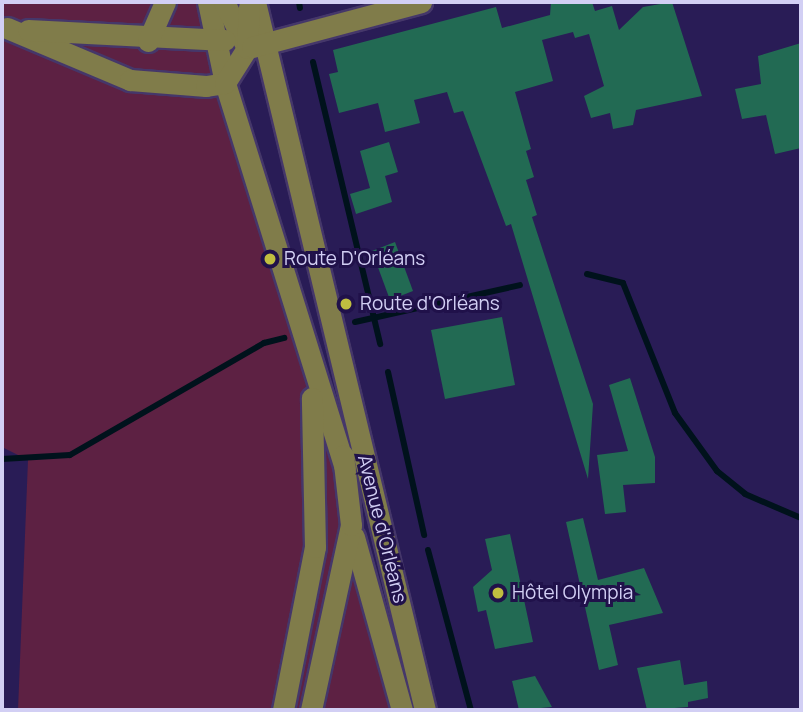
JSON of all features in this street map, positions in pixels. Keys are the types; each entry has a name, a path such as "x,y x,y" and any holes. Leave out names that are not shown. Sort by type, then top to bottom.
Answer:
{"main road":[{"path":"148,41 165,2"},
{"path":"208,2 225,83 273,224 307,358 345,468"},
{"path":"224,2 256,46"},
{"path":"249,2 256,46 277,97 335,348 351,525 311,710"},
{"path":"4,27 130,80 160,87 225,83 256,46 255,2"},
{"path":"4,27 148,41 214,35 256,46 421,2"},
{"name":"Avenue d'Orléans","path":"335,348 425,710"},
{"path":"283,710 306,618 316,470 307,358"},
{"name":"Avenue d'Orléans","path":"351,525 402,710"}],"shaded area":[{"path":"2,2 208,2 404,710 18,710 28,460 2,447"}],"building":[{"path":"551,2 592,2 595,11 612,6 619,30 643,7 672,2 702,96 636,110 633,125 613,129 610,113 591,118 584,96 604,86 589,34 575,38 573,32 542,40 553,81 515,92 531,149 526,151 534,177 526,180 537,215 532,217 593,404 588,479 511,224 506,226 463,111 454,113 447,92 414,100 420,123 385,132 378,103 339,113 329,74 338,72 333,50 496,7 502,28 550,15"},
{"path":"801,43 801,148 775,154 766,115 742,119 735,89 761,84 758,56"},
{"path":"389,142 398,172 385,176 392,202 356,214 350,194 370,188 360,151"},
{"path":"395,242 413,291 390,300 372,251"},
{"path":"502,317 515,385 445,399 431,330"},
{"path":"630,378 655,457 655,483 623,485 626,512 605,514 597,455 628,451 609,385"},
{"path":"583,518 598,580 644,568 663,613 609,625 618,665 599,670 566,522"},
{"name":"Hôtel Olympia","path":"510,534 533,642 495,649 486,610 478,612 473,587 492,570 485,539"},
{"path":"680,660 684,685 707,681 708,698 688,702 688,707 647,710 637,668"},
{"path":"535,676 552,707 519,710 512,681"}],"waterway":[{"path":"299,2 300,8"},
{"path":"313,62 380,344"},
{"path":"587,274 623,283 675,413 717,471 745,494 801,518"},
{"path":"355,322 520,285"},
{"path":"2,459 70,455 264,343 284,338"},
{"path":"388,372 424,535"},
{"path":"428,550 471,710"}],"place":[{"name":"Route D'Orléans","path":"270,259"},
{"name":"Route d'Orléans","path":"346,304"},
{"name":"Hôtel Olympia","path":"498,593"}]}
